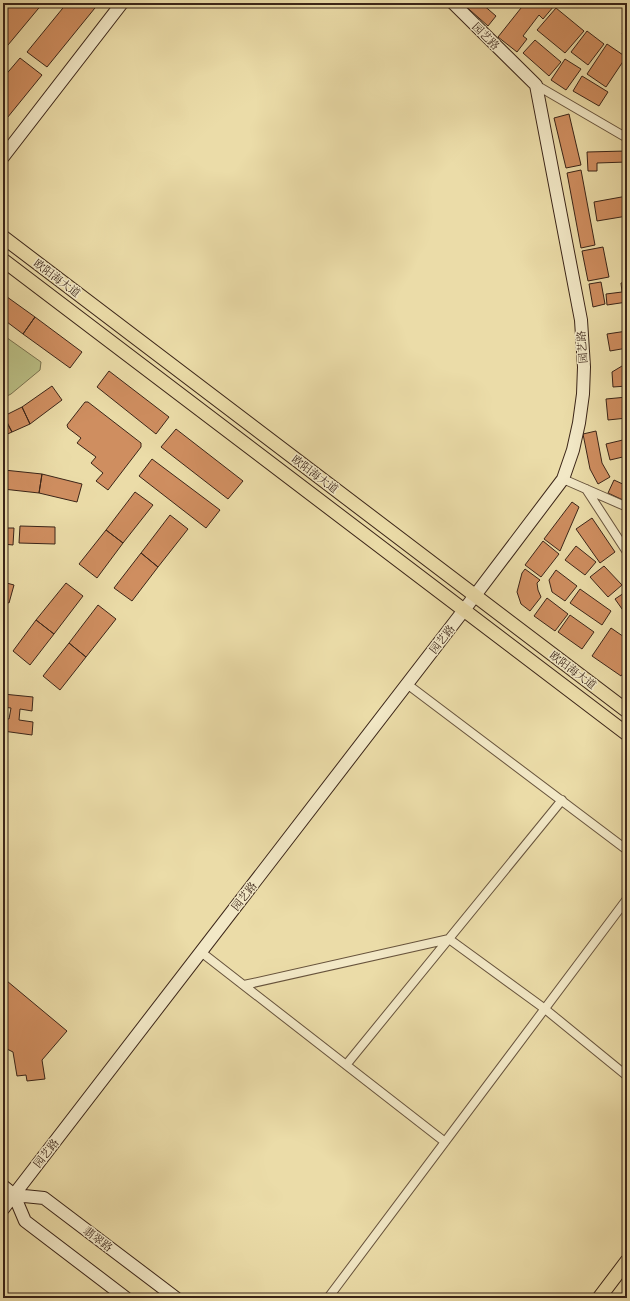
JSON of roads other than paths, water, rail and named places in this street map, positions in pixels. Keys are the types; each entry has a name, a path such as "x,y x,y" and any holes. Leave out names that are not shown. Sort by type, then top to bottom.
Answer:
{"main road":[{"name":"欧阳海大道","path":"3,237 627,711"},
{"name":"欧阳海大道","path":"3,260 627,734"},
{"path":"599,1298 627,1261"}],"street":[{"path":"3,157 122,3"},
{"name":"园艺路","path":"3,1209 475,596 563,479 574,443 583,394 584,367 581,328 536,85 453,3"},
{"path":"536,85 627,138"},
{"path":"563,479 627,507"},
{"path":"586,489 627,552"},
{"path":"407,684 627,850"},
{"path":"346,1065 562,800"},
{"path":"328,1298 627,900"},
{"path":"244,985 449,939 545,1009 627,1076"},
{"path":"201,952 445,1142"},
{"path":"3,1186 14,1195 25,1221 126,1298"},
{"name":"翡翠路","path":"14,1195 44,1198 176,1298"}]}
